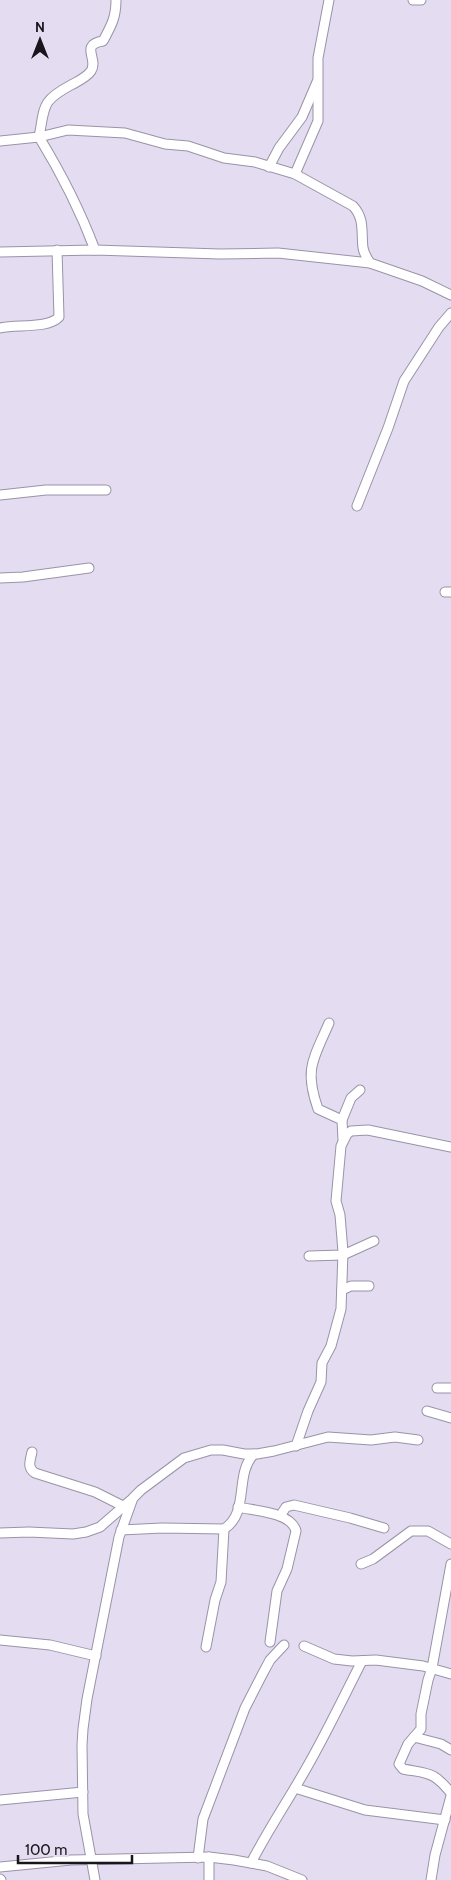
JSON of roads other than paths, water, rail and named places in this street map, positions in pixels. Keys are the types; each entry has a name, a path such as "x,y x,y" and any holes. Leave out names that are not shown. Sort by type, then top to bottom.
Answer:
{"street":[{"path":"95,250 83,218 39,138 47,101 90,72 92,67 92,45 103,41 113,24 116,0"},
{"path":"295,174 318,121 318,58 329,0"},
{"path":"412,0 421,0"},
{"path":"269,166 278,148 302,117 317,80"},
{"path":"0,141 39,138 68,130 125,133 165,144 188,146 224,158 255,162 295,174 353,206 359,212 363,230 364,250 370,263"},
{"path":"0,328 54,322 59,317 57,250"},
{"path":"0,252 95,250 220,254 278,253 370,263 422,281 451,295"},
{"path":"357,506 388,428 404,381 439,327 451,313"},
{"path":"0,495 46,490 106,490"},
{"path":"0,578 23,577 90,568"},
{"path":"329,1024 311,1066 310,1077 318,1109 342,1120"},
{"path":"343,1141 342,1120 351,1098 360,1090"},
{"path":"296,1446 308,1411 321,1382 322,1363 331,1346 341,1309 343,1255 340,1215 336,1202 343,1141 351,1130 368,1130 451,1147"},
{"path":"310,1256 343,1255 374,1242"},
{"path":"342,1290 351,1286 369,1286"},
{"path":"438,1388 451,1388"},
{"path":"427,1411 451,1418"},
{"path":"0,1534 29,1532 73,1534 100,1527 141,1490 184,1458 193,1454 211,1450 223,1450 254,1454 296,1446 328,1437 371,1440 395,1438 418,1440"},
{"path":"32,1452 29,1463 30,1468 35,1473 94,1492 124,1506"},
{"path":"122,1530 162,1528 224,1529 231,1524 238,1507 242,1492 243,1474 247,1462 254,1454"},
{"path":"95,1880 83,1814 83,1729 87,1699 122,1530 133,1498"},
{"path":"280,1516 286,1507 294,1505 384,1528"},
{"path":"238,1507 280,1516 292,1522 296,1531 287,1569 277,1591 270,1642"},
{"path":"206,1647 221,1582 224,1529"},
{"path":"361,1564 373,1559 411,1530 428,1531 451,1544"},
{"path":"431,1880 435,1856 451,1796 438,1778 432,1774 400,1767 399,1764 404,1751 420,1729 421,1714 432,1668 451,1564"},
{"path":"0,1640 50,1645 96,1656"},
{"path":"198,1858 203,1819 244,1708 270,1660 284,1645"},
{"path":"304,1646 329,1658 352,1661 376,1660 432,1668 451,1674"},
{"path":"251,1863 336,1715 362,1661"},
{"path":"414,1737 441,1744 451,1750"},
{"path":"295,1788 365,1810 444,1820"},
{"path":"0,1800 83,1792"},
{"path":"209,1857 209,1880"},
{"path":"0,1867 90,1860 209,1857 267,1866 302,1880"}]}
